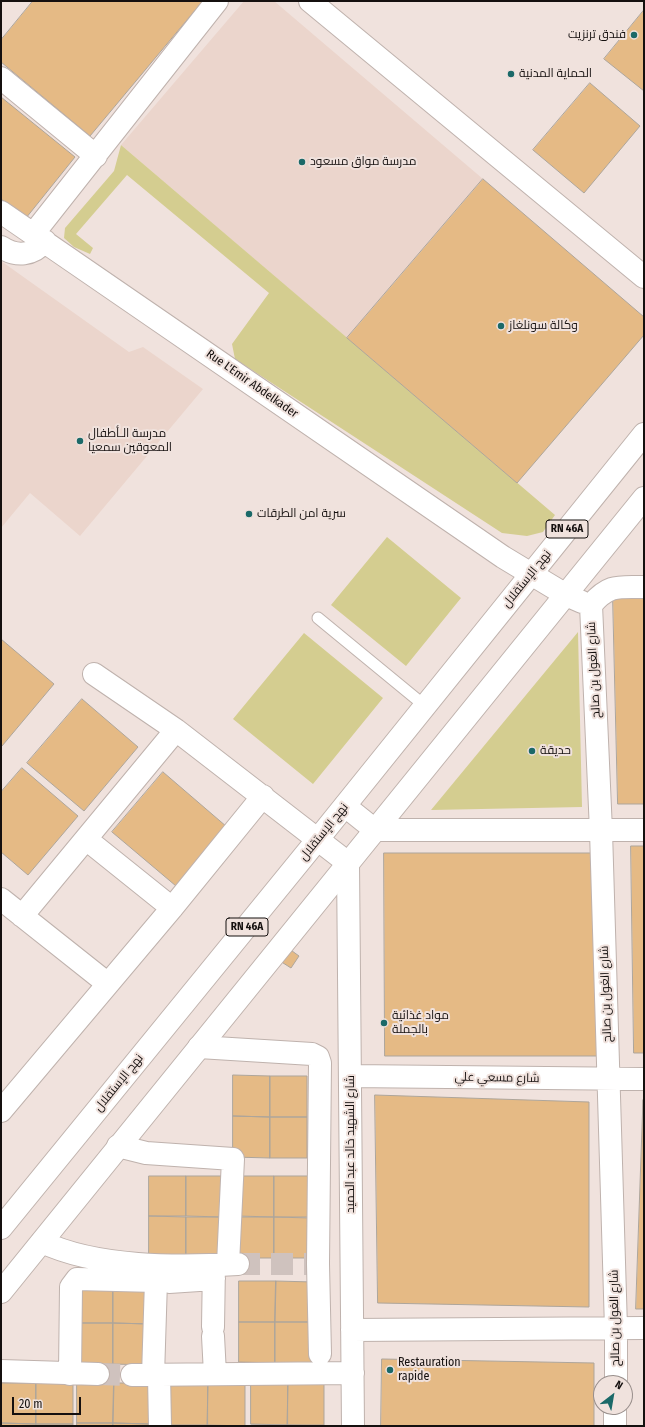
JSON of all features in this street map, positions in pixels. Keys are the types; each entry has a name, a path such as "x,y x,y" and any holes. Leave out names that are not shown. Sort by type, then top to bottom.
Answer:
{"street":[{"path":"1,247 10,253 32,252 40,248 39,237 96,156 217,1"},
{"path":"310,1 644,277"},
{"path":"1,78 96,156"},
{"name":"Rue L'Emir Abdelkader","path":"1,212 503,557 566,595 591,605"},
{"name":"نهج الإستقلال","path":"1,1228 345,806 644,434"},
{"name":"RN 46A","path":"1,1292 644,498"},
{"path":"591,605 601,593 615,587 644,587"},
{"name":"شارع الغول بن صالح","path":"591,605 601,831 616,1328 616,1375"},
{"path":"94,674 176,730 348,862"},
{"path":"22,916 176,730"},
{"path":"1,1111 172,908 263,796"},
{"path":"345,806 375,830 644,830"},
{"path":"86,839 172,908"},
{"name":"شارع الشهيد خالد عبد الحميد","path":"348,862 353,1426"},
{"path":"1,899 108,984"},
{"path":"199,1047 312,1054 318,1057 320,1063 313,1264 320,1354"},
{"name":"شارع مسعي علي","path":"350,1076 644,1079"},
{"path":"118,1146 146,1153 234,1159 224,1268 213,1331 215,1374"},
{"path":"42,1242 58,1250 73,1264 99,1260 224,1268"},
{"path":"169,1282 224,1268"},
{"path":"70,1374 71,1287 77,1279 156,1281 148,1375 160,1426"},
{"path":"352,1330 644,1328"},
{"path":"1,1371 98,1374"},
{"path":"148,1375 353,1373"},
{"path":"615,1415 615,1426"}],"lane":[{"path":"318,618 425,706"}],"shaded area":[{"name":"مدرسة مواق مسعود","path":"244,1 274,1 483,179 347,338 121,145"},
{"path":"121,145 555,515 543,532 527,536 502,533 235,359 232,344 269,293 127,175 76,234 93,248 90,254 74,247 64,238 65,228 114,171"},
{"name":"مدرسة الـأطفال المعوقين سمعيا","path":"1,261 129,352 143,347 203,389 80,536 30,493 1,528"},
{"path":"387,537 461,598 406,666 331,605"},
{"path":"578,632 582,807 431,810"},
{"path":"304,633 383,698 313,784 233,719"}],"building":[{"path":"33,1 202,2 90,136 1,62 1,40"},
{"name":"فندق ترنزيت","path":"644,10 644,91 604,59"},
{"path":"590,83 640,126 584,193 533,150"},
{"path":"1,97 75,157 26,218 1,199"},
{"name":"وكالة سونلغاز","path":"483,179 644,317 644,335 517,483 347,338"},
{"path":"613,598 644,598 644,804 618,804"},
{"path":"1,639 54,684 2,746 1,745"},
{"path":"82,699 138,747 84,811 27,763"},
{"path":"22,768 78,816 28,875 1,852 1,792"},
{"path":"163,772 227,827 176,886 112,832"},
{"path":"631,846 644,846 644,1053 634,1053"},
{"path":"384,853 597,853 598,1056 385,1056"},
{"path":"288,948 299,956 291,968 280,961"},
{"path":"233,1075 270,1076 270,1117 233,1116"},
{"path":"270,1076 307,1076 307,1117 270,1117"},
{"path":"375,1095 589,1102 589,1307 378,1303"},
{"path":"643,1100 644,1309 636,1309"},
{"path":"233,1116 270,1117 270,1158 233,1157"},
{"path":"270,1117 307,1117 307,1158 270,1158"},
{"path":"149,1176 186,1176 186,1216 149,1216"},
{"path":"186,1176 223,1176 223,1217 186,1216"},
{"path":"238,1176 274,1176 274,1217 237,1216"},
{"path":"274,1176 311,1176 311,1217 274,1217"},
{"path":"149,1216 186,1217 186,1257 149,1257"},
{"path":"186,1217 223,1217 222,1258 186,1257"},
{"path":"237,1217 274,1217 274,1258 237,1258"},
{"path":"274,1217 311,1218 311,1258 274,1258"},
{"path":"239,1281 276,1281 275,1322 239,1322"},
{"path":"276,1281 313,1282 312,1322 275,1322"},
{"path":"77,1282 113,1283 113,1323 76,1323"},
{"path":"113,1283 150,1283 150,1324 113,1323"},
{"path":"239,1322 275,1322 275,1363 239,1362"},
{"path":"275,1322 312,1322 312,1363 275,1363"},
{"path":"76,1323 113,1323 113,1364 76,1364"},
{"path":"113,1323 150,1324 150,1365 113,1364"},
{"path":"382,1359 594,1363 594,1426 381,1426"},
{"path":"1,1383 36,1383 36,1424 1,1423"},
{"path":"36,1383 73,1383 73,1424 36,1424"},
{"path":"77,1383 114,1383 113,1423 77,1423"},
{"path":"114,1383 150,1383 150,1424 113,1423"},
{"path":"171,1384 208,1385 207,1425 171,1425"},
{"path":"251,1384 288,1384 287,1425 251,1424"},
{"path":"288,1384 324,1384 324,1425 288,1425"},
{"path":"208,1385 245,1385 245,1426 208,1425"},
{"path":"1,1423 36,1424 36,1426 1,1426"},
{"path":"77,1423 113,1423 113,1426 77,1426"},
{"path":"113,1423 150,1424 150,1426 113,1426"},
{"path":"36,1424 73,1424 73,1426 36,1426"},
{"path":"287,1425 287,1426 251,1426"},
{"path":"288,1425 324,1426 288,1426"}],"tunnel":[{"path":"238,1264 307,1264"},
{"path":"98,1374 132,1375"}],"place":[{"name":"فندق ترنزيت","path":"634,35"},
{"name":"الحماية المدنية","path":"511,74"},
{"name":"مدرسة مواق مسعود","path":"302,162"},
{"name":"وكالة سونلغاز","path":"501,326"},
{"name":"مدرسة الـأطفال المعوقين سمعيا","path":"80,441"},
{"name":"سرية امن الطرقات","path":"249,514"},
{"name":"حديقة","path":"532,751"},
{"name":"مواد غذائية بالجملة","path":"384,1023"},
{"name":"Restauration rapide","path":"390,1370"}]}
